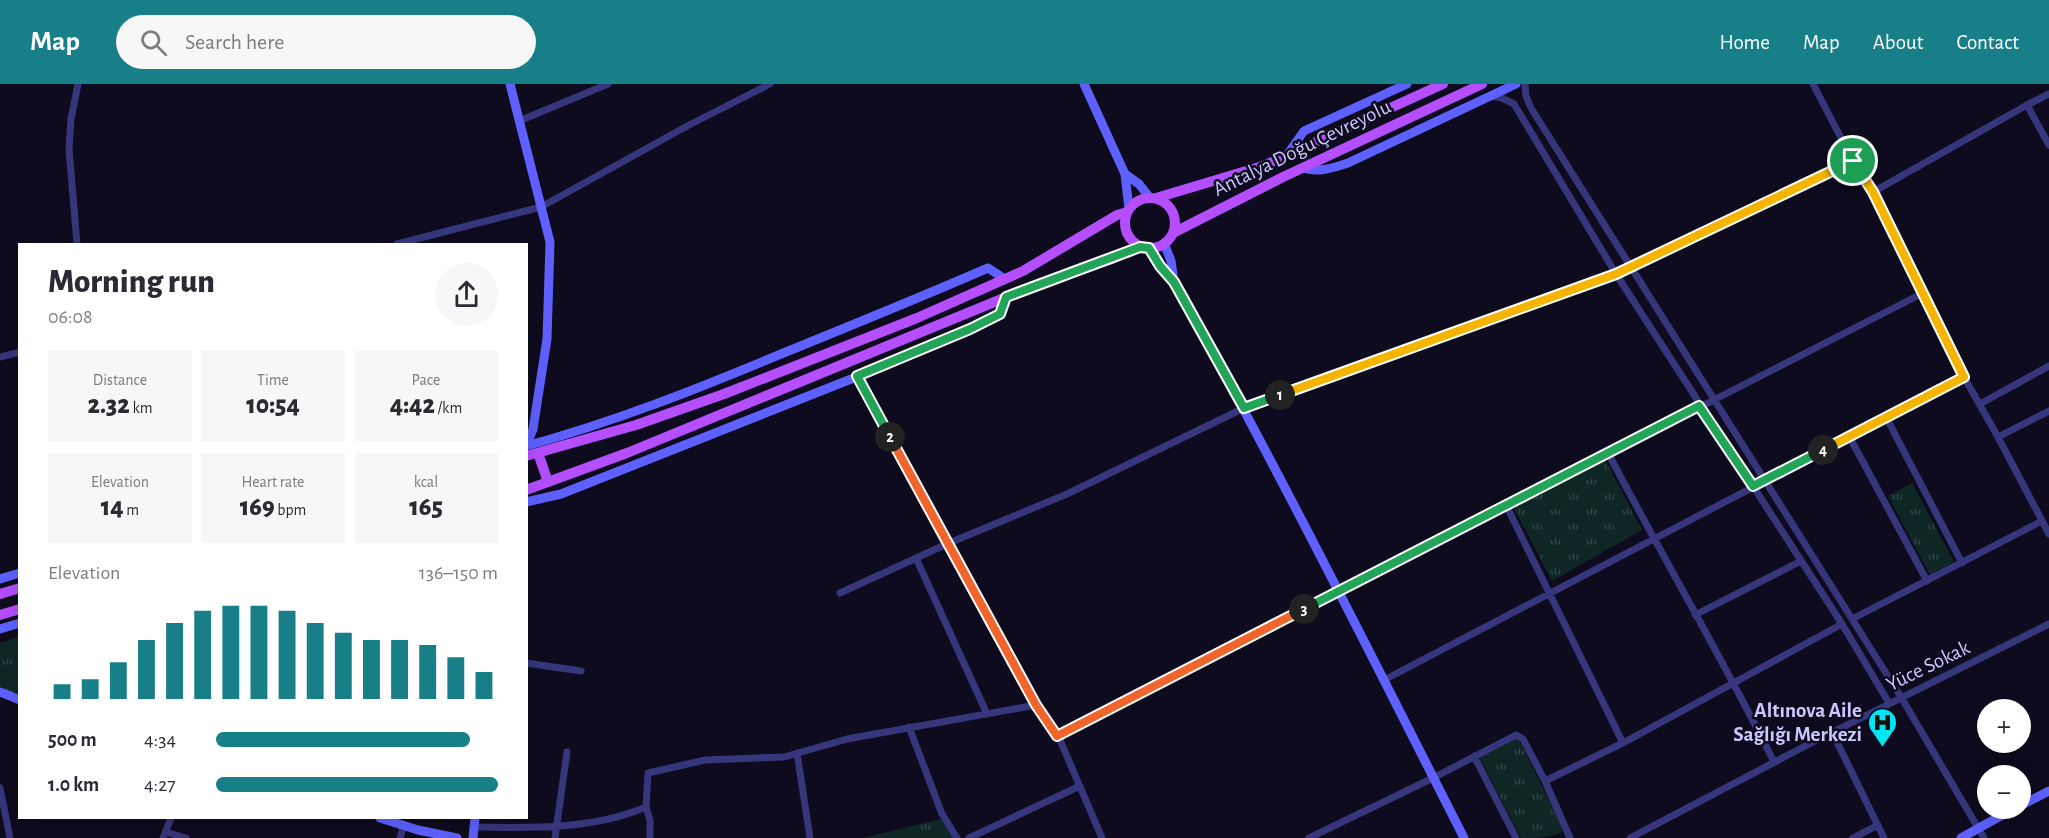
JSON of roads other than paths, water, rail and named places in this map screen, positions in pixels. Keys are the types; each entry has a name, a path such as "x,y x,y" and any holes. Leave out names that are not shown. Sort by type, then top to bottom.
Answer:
{"main road":[{"name":"Antalya Doğu Çevreyolu","path":"1153,198 1263,166 1443,84"},
{"name":"Antalya Doğu Çevreyolu","path":"1173,233 1303,168 1482,84"},
{"path":"528,456 636,425 724,394 917,318 1023,271 1128,210 1138,201 1153,198 1168,205 1173,212 1175,226 1173,233 1164,243 1145,247 1006,297 627,453 528,489"},
{"path":"1128,210 1125,228 1128,236 1145,247"},
{"path":"538,453 548,482"},
{"path":"0,594 18,589"},
{"path":"0,615 18,610"}],"street":[{"path":"77,243 69,149 71,119 78,84"},
{"path":"510,84 550,242 547,339 533,429 528,443"},
{"path":"519,121 608,84"},
{"path":"401,243 541,207 689,125 770,84"},
{"path":"1084,84 1125,174 1128,210"},
{"path":"1287,155 1304,131 1407,84"},
{"path":"1303,168 1324,170 1348,163 1516,84"},
{"path":"1525,84 1526,96 1532,108 1901,697 1984,838"},
{"path":"1813,84 1853,161 1873,192 1964,377 2049,534"},
{"path":"1873,192 2049,94"},
{"path":"1490,96 1502,98 1514,104 1616,274 1699,406 1842,624 1889,703"},
{"path":"2027,105 2049,145"},
{"path":"840,593 949,543 1067,494 1244,408 1616,274 1853,161"},
{"path":"1125,174 1153,198"},
{"path":"1164,243 1171,261 1174,282"},
{"path":"1145,247 1174,282 1244,408 1340,591 1464,838"},
{"path":"528,446 576,432 669,399 871,319 988,268 1005,279"},
{"path":"1057,736 1923,292"},
{"path":"528,502 561,494 970,329 1000,314 1006,297"},
{"path":"0,357 18,352"},
{"path":"1980,404 2049,366"},
{"path":"857,376 1036,705 1057,736 1102,838"},
{"path":"1384,680 1964,377"},
{"path":"1998,437 2049,411"},
{"path":"1886,417 1962,563"},
{"path":"1849,436 1927,580"},
{"path":"1608,453 1695,615 1734,682 1774,762"},
{"path":"1506,505 1623,743"},
{"path":"1852,619 2042,521"},
{"path":"916,558 987,714"},
{"path":"1695,615 1801,561"},
{"path":"0,579 18,574"},
{"path":"0,629 18,624"},
{"path":"1545,781 1623,743 1842,624"},
{"name":"Yüce Sokak","path":"1630,838 1832,732 2049,624"},
{"path":"528,663 581,671"},
{"path":"0,692 18,699"},
{"path":"650,838 650,820 646,807 648,773 705,760 784,757 847,739 1036,705"},
{"path":"909,727 942,814 957,838"},
{"path":"1832,732 1884,838"},
{"path":"1309,838 1518,735 1523,739 1545,781 1570,838"},
{"path":"555,838 567,752"},
{"path":"797,753 810,838"},
{"path":"1474,756 1516,838"},
{"path":"969,838 1080,786"},
{"path":"0,788 10,838"},
{"path":"2031,800 2049,791"},
{"path":"473,838 474,822 526,828 556,826 629,815 646,807"},
{"path":"171,819 164,835 186,838"},
{"path":"385,819 457,838"},
{"path":"1961,838 1995,819"},
{"path":"400,838 404,825"},
{"path":"1853,838 1878,825"}],"place":[{"name":"Altınova Aile Sağlığı Merkezi","path":"1883,748"}]}
